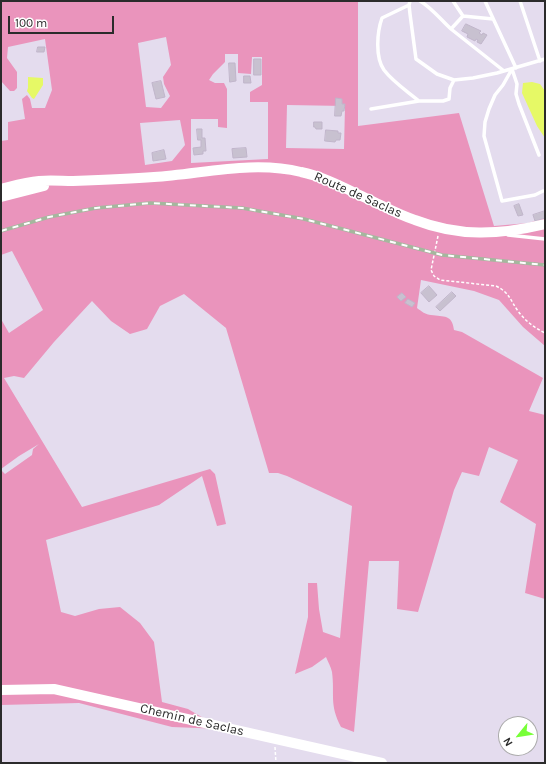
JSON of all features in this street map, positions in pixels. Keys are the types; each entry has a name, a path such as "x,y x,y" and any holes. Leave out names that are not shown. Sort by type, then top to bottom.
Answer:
{"main road":[{"name":"Route de Saclas","path":"1,189 39,181 72,181 174,176 242,168 282,169 300,171 321,178 414,220 456,232 477,234 497,233 545,224"},
{"name":"Route de Saclas","path":"1,197 39,187 72,181"},
{"name":"Chemin de Saclas","path":"1,690 54,689 382,763"}],"lane":[{"path":"420,1 429,7 451,29 504,71"},
{"path":"453,1 463,16"},
{"path":"485,1 514,68 517,84 516,94 539,155"},
{"path":"520,1 540,61"},
{"path":"419,101 395,82 383,69 378,41 378,30 382,18 409,3 416,59 437,74 454,80 473,78 545,60"},
{"path":"451,29 463,16"},
{"path":"463,16 494,19"},
{"path":"514,68 495,95 485,122 484,136 502,201 536,195 543,192"},
{"path":"371,109 419,101 442,101 449,99 450,88 454,80"},
{"path":"497,233 545,239"}],"path":[{"path":"440,228 431,270 434,276 440,280 496,286 504,290 518,311 536,328 545,334"},
{"path":"275,739 276,763"}],"shaded area":[{"path":"1,1 358,1 358,126 459,113 494,226 528,223 545,218 545,346 523,327 499,300 474,291 421,280 417,308 427,314 447,317 451,321 454,330 462,332 543,378 529,411 545,415 545,599 525,593 536,524 500,502 518,460 489,447 479,476 462,472 454,490 418,612 397,609 399,561 369,561 354,732 341,727 337,719 333,700 332,672 326,657 312,667 295,674 308,617 308,583 317,583 323,632 340,638 352,506 287,476 278,473 269,473 226,328 184,294 160,306 147,329 130,334 111,321 92,301 54,342 24,378 14,376 4,378 82,507 210,469 215,474 226,524 217,526 202,476 159,505 46,540 61,612 75,616 99,609 120,607 140,623 154,642 162,702 188,709 222,729 172,727 79,703 1,705 1,470 5,474 32,455 33,449 39,444 1,469 1,319 9,333 43,310 12,251 1,255 1,141 8,140 8,122 25,119 22,99 27,95 30,99 32,108 45,108 52,90 45,39 8,47 7,58 17,72 17,88 14,91 10,91 1,81","holes":["166,37 171,65 163,77 164,84 170,96 161,108 146,107 138,43","225,54 238,54 238,73 251,74 252,57 262,57 262,85 250,92 250,102 268,102 268,159 191,163 191,119 218,119 218,127 227,128 227,89 224,83 215,83 209,80 225,62","287,105 345,106 344,149 286,148","180,120 185,145 172,161 145,165 140,123"]},
{"path":"28,77 43,78 43,85 34,99 27,91"},
{"path":"532,82 540,84 545,91 545,138 537,126 522,93 523,83"}],"building":[{"path":"466,24 481,31 479,33 482,35 483,33 487,35 481,44 477,42 478,40 476,39 475,41 467,37 468,34 462,31"},
{"path":"38,47 45,47 44,52 37,52"},
{"path":"254,59 261,59 261,75 254,75"},
{"path":"229,63 235,63 236,81 230,82"},
{"path":"244,76 250,76 251,83 244,83"},
{"path":"161,81 165,97 156,99 152,83"},
{"path":"336,98 342,99 342,104 345,104 344,111 342,111 341,116 335,116"},
{"path":"314,122 322,122 322,129 316,129 314,127"},
{"path":"197,129 202,129 202,138 205,138 206,151 203,151 203,154 194,155 193,148 201,147 201,140 198,140"},
{"path":"326,130 338,131 338,133 341,133 340,140 336,140 335,142 325,141"},
{"path":"246,148 247,157 233,158 232,149"},
{"path":"164,150 166,159 153,161 152,153"},
{"path":"519,204 523,215 518,216 514,206"},
{"path":"545,211 545,218 535,221 533,215"},
{"path":"429,286 437,295 429,302 421,293"},
{"path":"452,292 456,296 440,311 436,307"},
{"path":"402,293 406,297 401,301 397,297"},
{"path":"408,299 415,303 412,307 405,303"}],"railway":[{"path":"1,231 49,217 96,208 150,203 242,208 304,219 442,255 545,265"}]}
